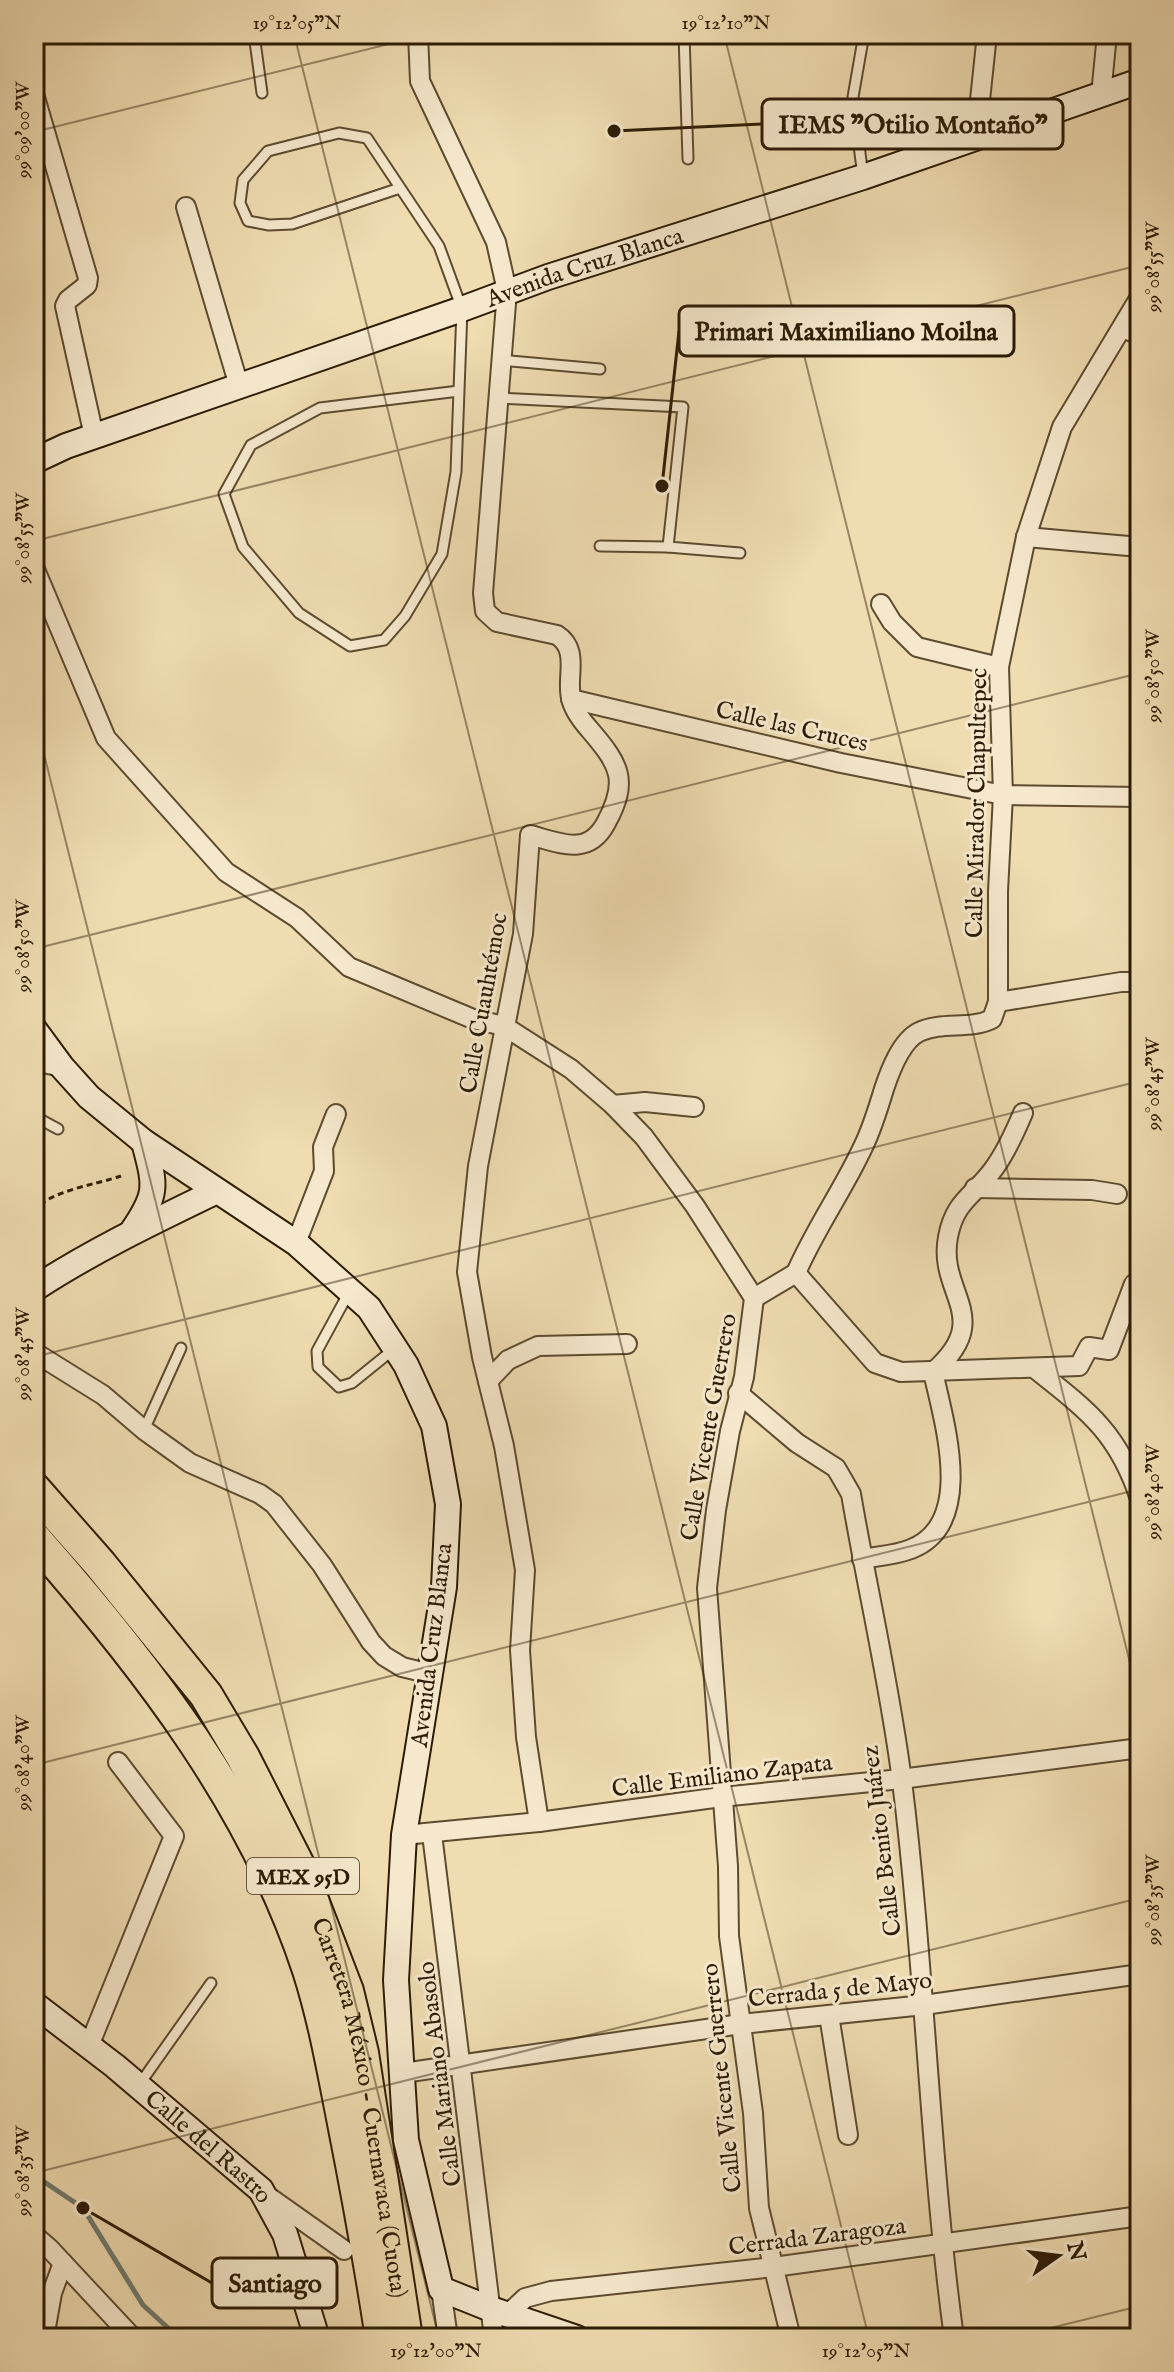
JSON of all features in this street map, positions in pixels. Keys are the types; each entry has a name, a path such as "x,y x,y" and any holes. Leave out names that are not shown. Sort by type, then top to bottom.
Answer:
{"highway":[{"name":"Carretera México - Cuernavaca (Cuota)","path":"34,1489 100,1564 206,1695 249,1769 300,1869 347,1991 362,2053 406,2338"},
{"name":"Carretera México - Cuernavaca (Cuota)","path":"34,1538 128,1652 186,1729 247,1829 284,1906 309,1969 327,2035 382,2338"}],"main road":[{"name":"Avenida Cruz Blanca","path":"34,461 94,436 507,291 863,177 1140,81"},
{"name":"Avenida Cruz Blanca","path":"34,1029 42,1067 89,1097 144,1142 296,1243 369,1308 406,1365 434,1426 448,1504 444,1587 404,1835 396,1980 406,2140 441,2289"},
{"path":"132,1232 151,1204 153,1176 144,1142"},
{"path":"34,1289 132,1232 217,1191"},
{"name":"Calle del Rastro","path":"34,2004 138,2086 261,2190 285,2234 317,2338"},
{"path":"441,2289 541,2332 577,2338"}],"street":[{"path":"418,34 420,81 496,242 507,291 483,593 485,611 497,622 557,635 566,641 571,651 571,699"},
{"path":"976,138 987,34"},
{"path":"1101,95 1107,34"},
{"path":"34,94 88,278 87,285 65,306 94,436"},
{"path":"186,207 239,386"},
{"name":"Calle Mirador Chapultepec","path":"998,1002 998,891 1003,795 999,667 1026,537 1062,427 1140,297"},
{"path":"1026,537 1140,547"},
{"name":"Calle Vicente Guerrero","path":"34,567 106,738 226,872 297,918 349,967 473,1019 504,1026 571,1069 644,1137 754,1298 744,1377 738,1393 716,1510 707,1588 728,1866 729,1936 753,2113 759,2208 791,2338"},
{"path":"881,604 892,622 917,647 999,667"},
{"name":"Calle las Cruces","path":"571,699 841,763 1003,795 1140,797"},
{"name":"Calle Cuauhtémoc","path":"539,1822 526,1737 520,1650 525,1570 504,1446 467,1272 478,1166 523,934 530,835 569,845 588,843 599,836 617,802 621,781 615,763 582,720 571,699"},
{"path":"754,1298 796,1273 812,1237 864,1146 899,1053 918,1032 955,1024 982,1024 992,1019 998,1002 1121,982 1140,982"},
{"path":"613,1105 645,1102 694,1107"},
{"path":"933,1372 951,1357 959,1342 962,1315 949,1271 947,1240 953,1219 963,1199 994,1170 1011,1142 1023,1113"},
{"path":"296,1243 324,1171 323,1147 336,1114"},
{"path":"975,1188 1092,1190 1117,1194"},
{"path":"796,1273 875,1363 901,1372 1079,1366 1089,1347 1109,1350 1134,1284"},
{"path":"488,1381 508,1360 538,1346 627,1344"},
{"path":"34,1352 103,1395 190,1463 260,1494 274,1504 322,1565 371,1642 384,1656 402,1667 431,1674"},
{"path":"1034,1368 1084,1408 1114,1440 1133,1477 1140,1499"},
{"path":"862,1559 911,1550 927,1540 949,1504 953,1479 933,1372"},
{"name":"Calle Benito Juárez","path":"738,1393 797,1443 836,1468 851,1494 901,1779 924,2005 941,2244 954,2338"},
{"name":"Calle Emiliano Zapata","path":"404,1835 539,1822 721,1797 901,1779 1140,1748"},
{"path":"89,2046 174,1836 118,1762"},
{"name":"Calle Mariano Abasolo","path":"432,1834 499,2312 494,2338"},
{"name":"Cerrada 5 de Mayo","path":"403,2073 741,2024 924,2005 1140,1974"},
{"path":"829,2015 848,2135"},
{"path":"261,2190 344,2250"},
{"name":"Cerrada Zaragoza","path":"499,2312 525,2298 551,2291 774,2267 1140,2216"},
{"path":"34,2235 133,2338"},
{"path":"44,2338 52,2293 63,2263"},
{"path":"441,2289 448,2338"}],"lane":[{"path":"254,34 262,93"},
{"path":"684,34 688,159"},
{"path":"863,177 853,97 864,34"},
{"path":"400,188 292,224 269,225 248,221 240,203 243,180 268,151 339,133 367,138 439,246 462,309 459,391 456,472 442,554 405,616 384,640 350,646 299,613 243,547 224,494 251,445 320,408 459,391"},
{"path":"1118,332 1140,339"},
{"path":"500,360 600,369"},
{"path":"498,398 683,407 668,547"},
{"path":"600,546 740,553"},
{"path":"34,1116 58,1129"},
{"path":"350,1291 317,1351 318,1367 339,1387 352,1383 395,1348"},
{"path":"144,1430 181,1348"},
{"path":"138,2086 211,1983"}],"path":[{"path":"34,1212 37,1206 56,1195 121,1176"}],"waterway":[{"path":"34,2175 83,2208 143,2305 179,2338"}],"place":[{"name":"IEMS \"Otilio Montaño\"","path":"614,131"},
{"name":"Primari Maximiliano Moilna","path":"662,486"},
{"name":"Santiago","path":"83,2208"}]}
